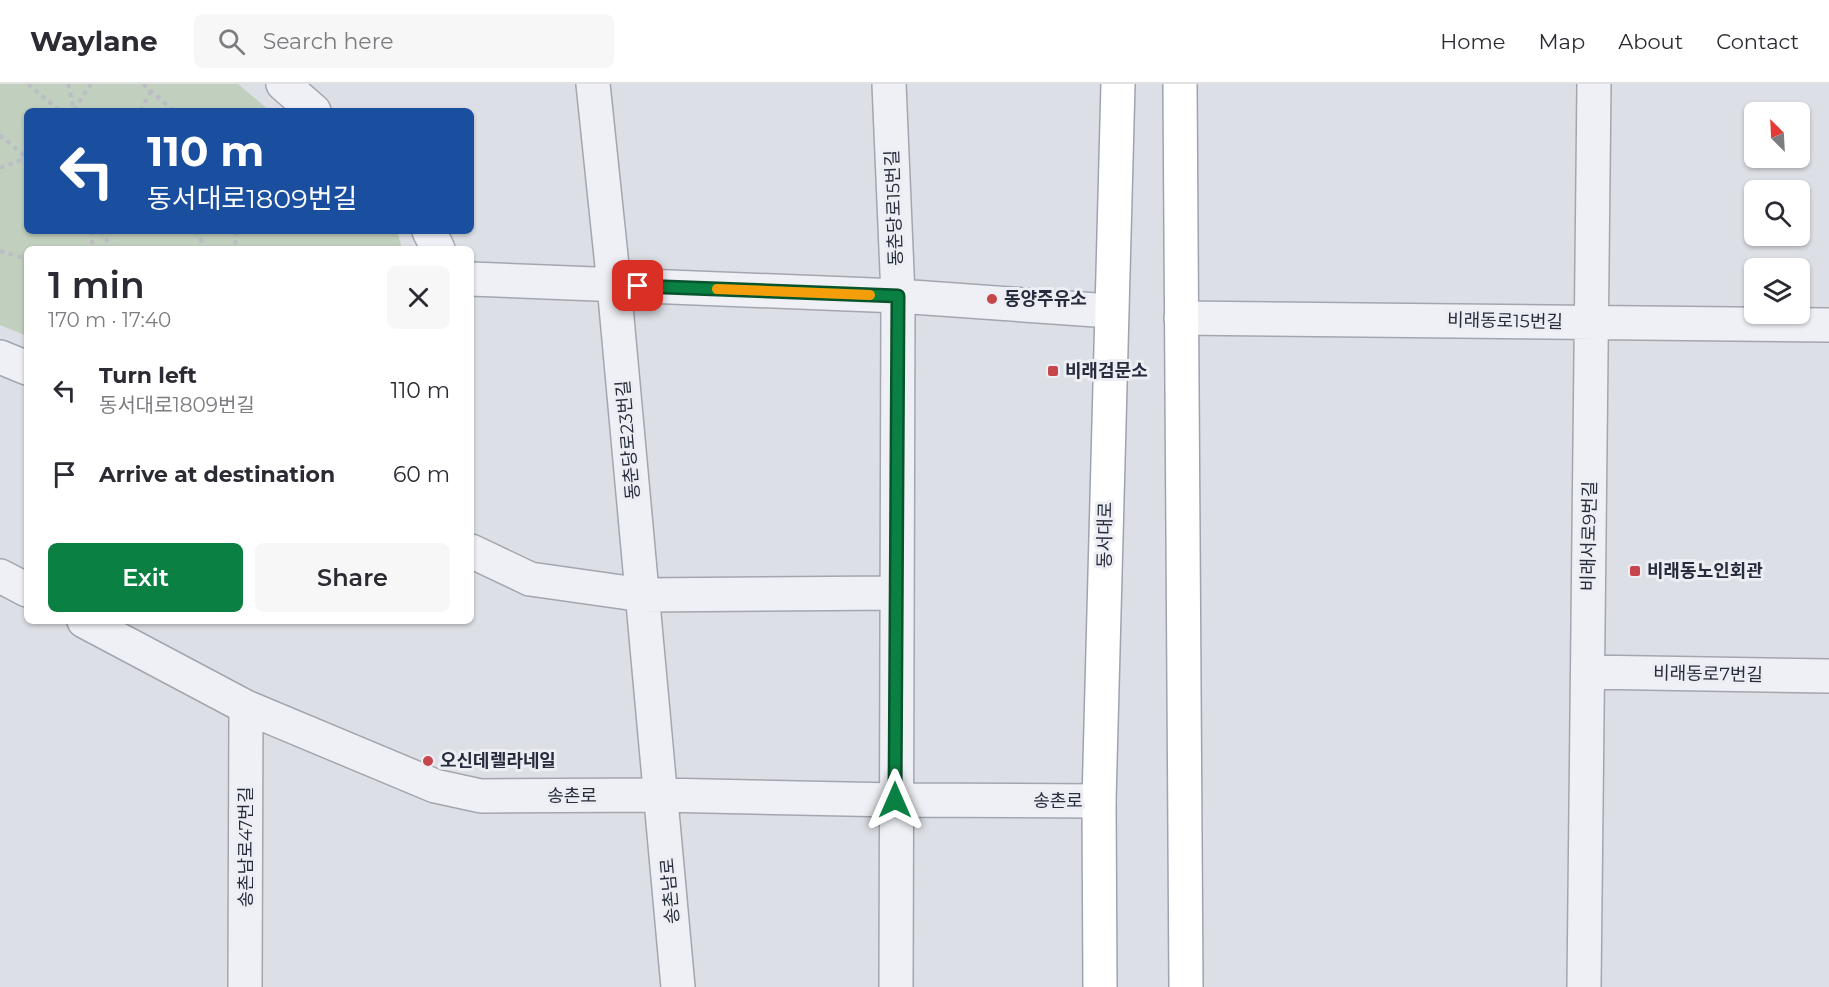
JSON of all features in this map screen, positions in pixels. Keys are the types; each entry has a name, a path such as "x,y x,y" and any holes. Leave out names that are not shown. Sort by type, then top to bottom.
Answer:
{"main road":[{"name":"동서대로","path":"1100,987 1099,801 1110,311 1118,84"},
{"path":"1180,84 1186,987"}],"street":[{"path":"283,84 311,108"},
{"name":"동춘당로23번길","path":"593,84 661,795"},
{"name":"동춘당로15번길","path":"889,84 898,296 896,987"},
{"name":"비래서로9번길","path":"1584,987 1594,84"},
{"path":"474,279 898,296 1110,311"},
{"name":"비래동로15번길","path":"1181,318 1829,325"},
{"path":"0,357 24,367"},
{"path":"474,552 530,579 643,595 896,593"},
{"path":"0,576 24,588"},
{"name":"송촌로","path":"90,624 246,707 435,786 481,796 661,795 1099,801"},
{"name":"비래동로7번길","path":"1588,672 1829,675"},
{"name":"송촌남로47번길","path":"245,987 246,707"},
{"name":"송촌남로","path":"661,795 678,987"}],"path":[{"path":"28,84 56,108"},
{"path":"68,84 74,108"},
{"path":"75,108 91,84"},
{"path":"143,84 171,108"},
{"path":"142,108 151,91"},
{"path":"0,135 24,156"},
{"path":"0,168 24,159"},
{"path":"0,251 24,259"}],"green space":[{"path":"0,84 238,84 266,108 24,108 24,234 398,234 401,246 24,246 24,335 0,325"}],"slow traffic":[{"path":"717,289 870,295"}],"place":[{"name":"동양주유소","path":"992,299"},
{"name":"비래검문소","path":"1053,371"},
{"name":"비래동노인회관","path":"1635,571"},
{"name":"오신데렐라네일","path":"428,761"}],"route":[{"path":"638,286 898,296 895,800"}]}
